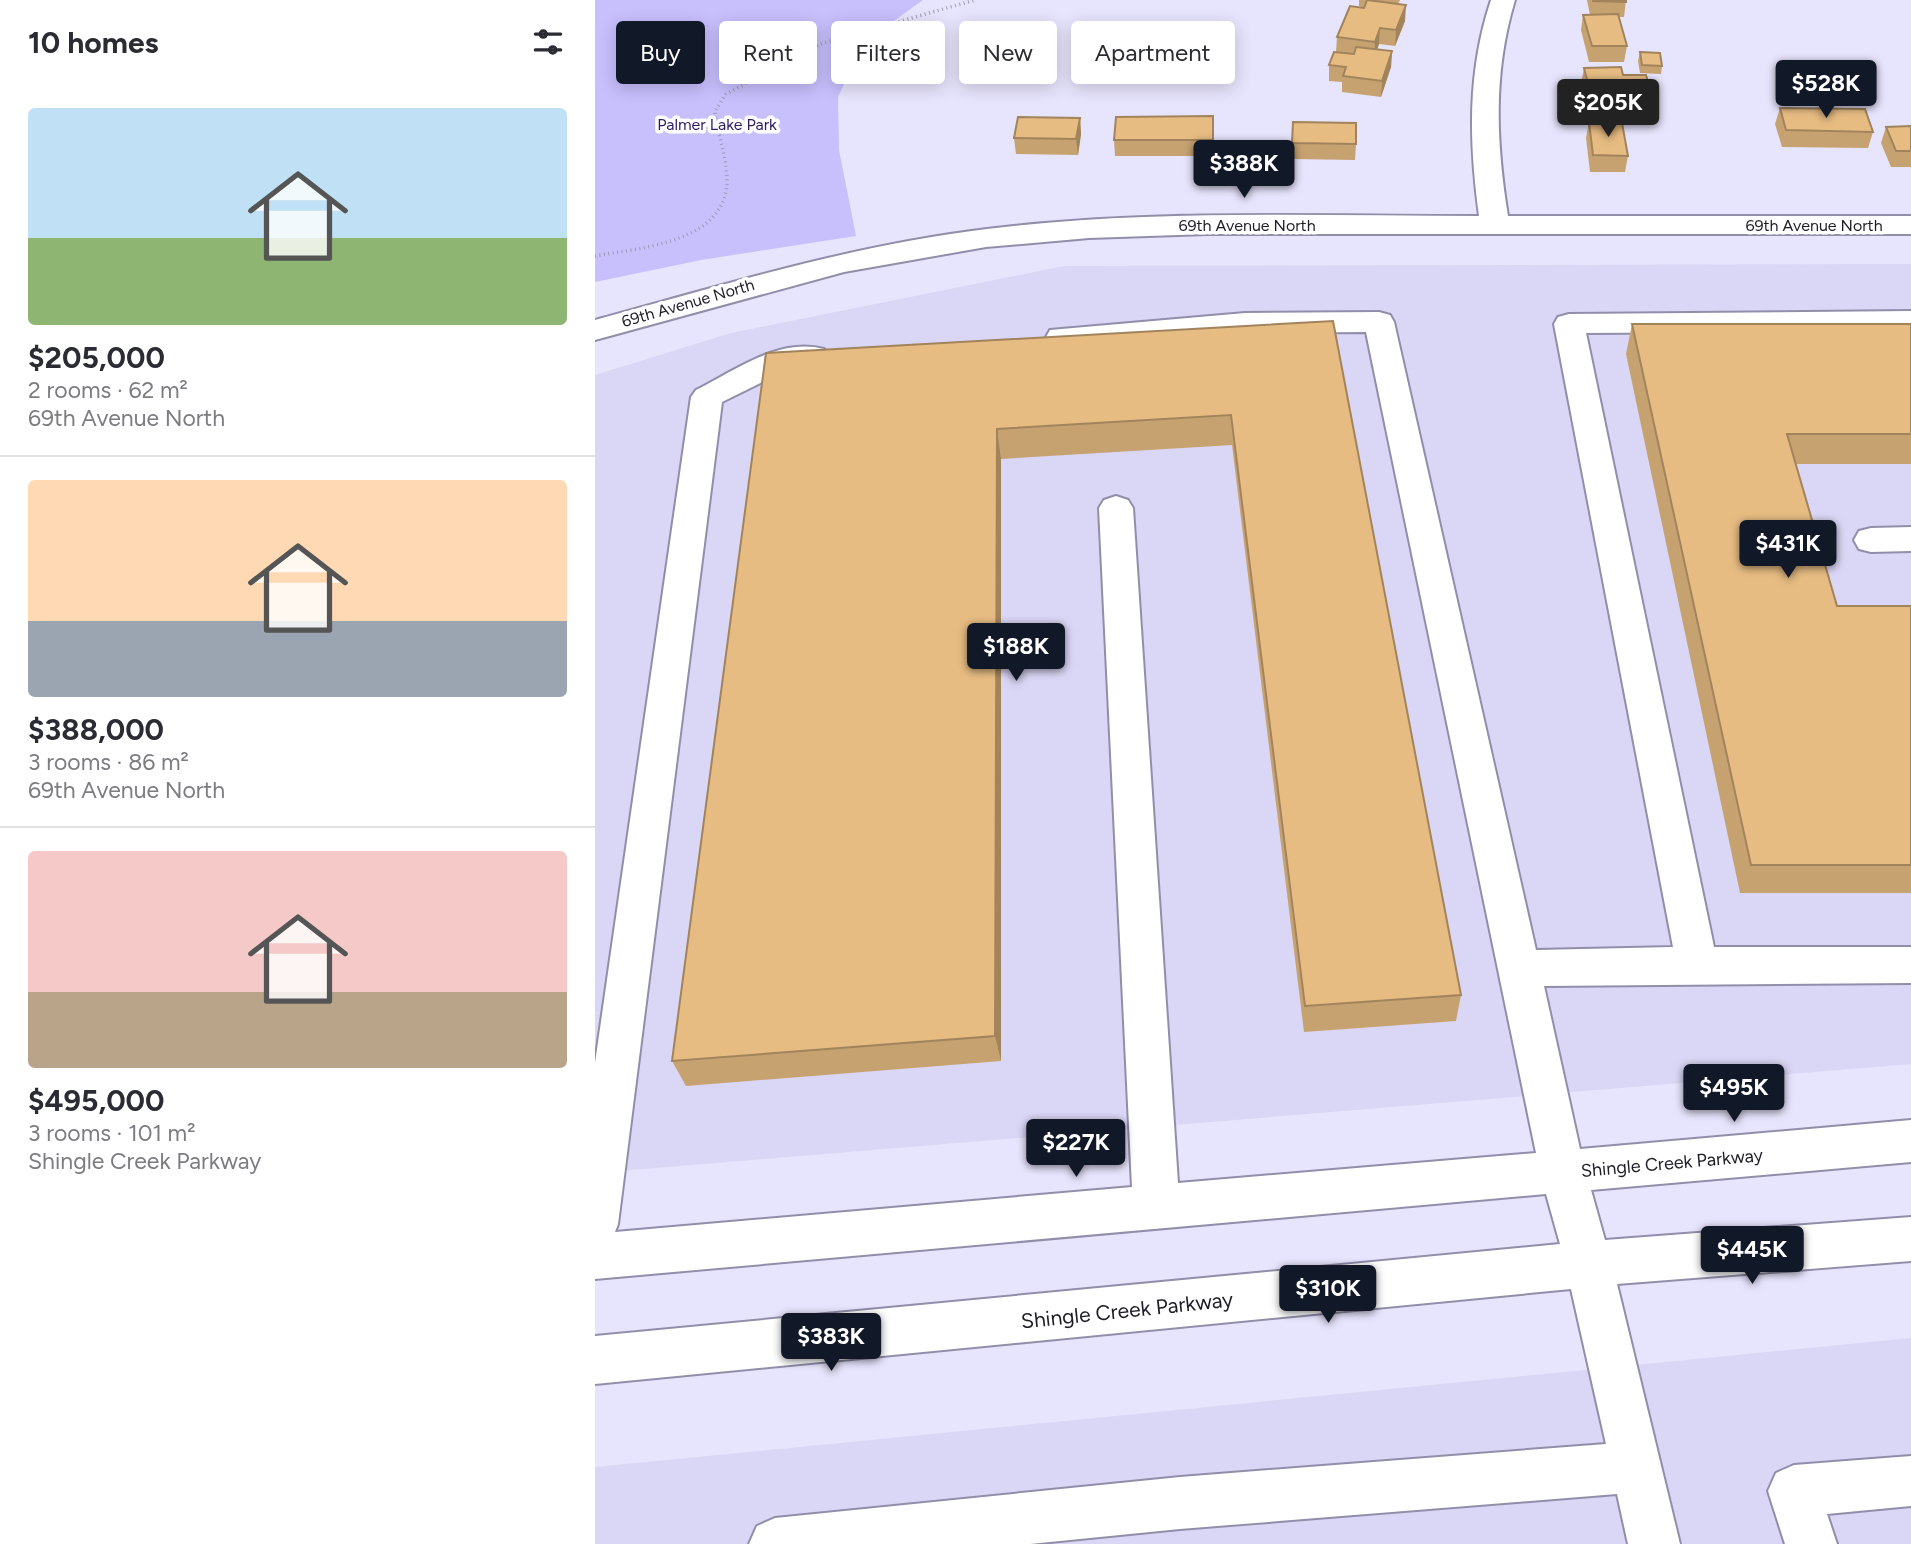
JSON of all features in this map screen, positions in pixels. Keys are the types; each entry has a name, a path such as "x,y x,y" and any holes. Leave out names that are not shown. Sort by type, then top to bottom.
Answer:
{"street":[{"path":"1496,225 1486,163 1483,93 1491,31 1503,0"},
{"name":"69th Avenue North","path":"595,330 841,262 986,238 1089,229 1208,225 1911,225"},
{"path":"1697,965 1569,324 1911,321"},
{"path":"1022,340 1245,323 1379,322 1563,1173 1588,1264 1654,1544"},
{"path":"595,1224 707,397 785,358 841,354"},
{"path":"1116,508 1156,1206"},
{"path":"1871,540 1911,540"},
{"path":"1519,968 1911,965"},
{"name":"Shingle Creek Parkway","path":"595,1256 1911,1141"},
{"name":"Shingle Creek Parkway","path":"595,1360 1588,1264 1911,1239"},
{"path":"775,1544 1180,1503 1637,1467"},
{"path":"1811,1544 1794,1491 1911,1480"}],"path":[{"path":"595,256 677,238 695,231 717,213 726,190 715,111 718,104 737,87 820,44 975,0"}],"shaded area":[{"path":"1911,264 1911,1064 595,1173 595,375 731,333 1064,266"},
{"path":"1911,1338 1911,1544 595,1544 595,1467"}],"green space":[{"name":"Palmer Lake Park","path":"595,0 923,0 894,21 831,21 831,84 844,84 838,97 839,150 856,236 701,260 595,282"}],"building":[{"path":"1367,0 1406,5 1396,30 1380,28 1375,42 1337,37 1350,6 1364,8"},
{"path":"1626,0 1626,2 1593,1"},
{"path":"1618,14 1627,46 1592,46 1583,15"},
{"path":"1356,47 1392,51 1382,81 1343,76 1346,67 1329,65 1334,52 1354,54"},
{"path":"1640,52 1660,53 1662,66 1642,65"},
{"path":"1621,67 1623,75 1646,75 1653,99 1592,99 1584,68"},
{"path":"1780,108 1865,109 1873,132 1786,130"},
{"path":"1213,116 1213,140 1114,140 1116,117"},
{"path":"1018,117 1080,118 1076,139 1014,138"},
{"path":"1293,122 1356,123 1356,144 1292,143"},
{"path":"1589,122 1622,123 1628,156 1593,155"},
{"path":"1911,126 1911,151 1896,151 1886,127"},
{"path":"1333,321 1461,995 1305,1006 1231,415 997,429 995,1036 672,1061 766,353"},
{"path":"1632,324 1911,324 1911,434 1787,434 1837,606 1911,606 1911,865 1751,865"}]}
